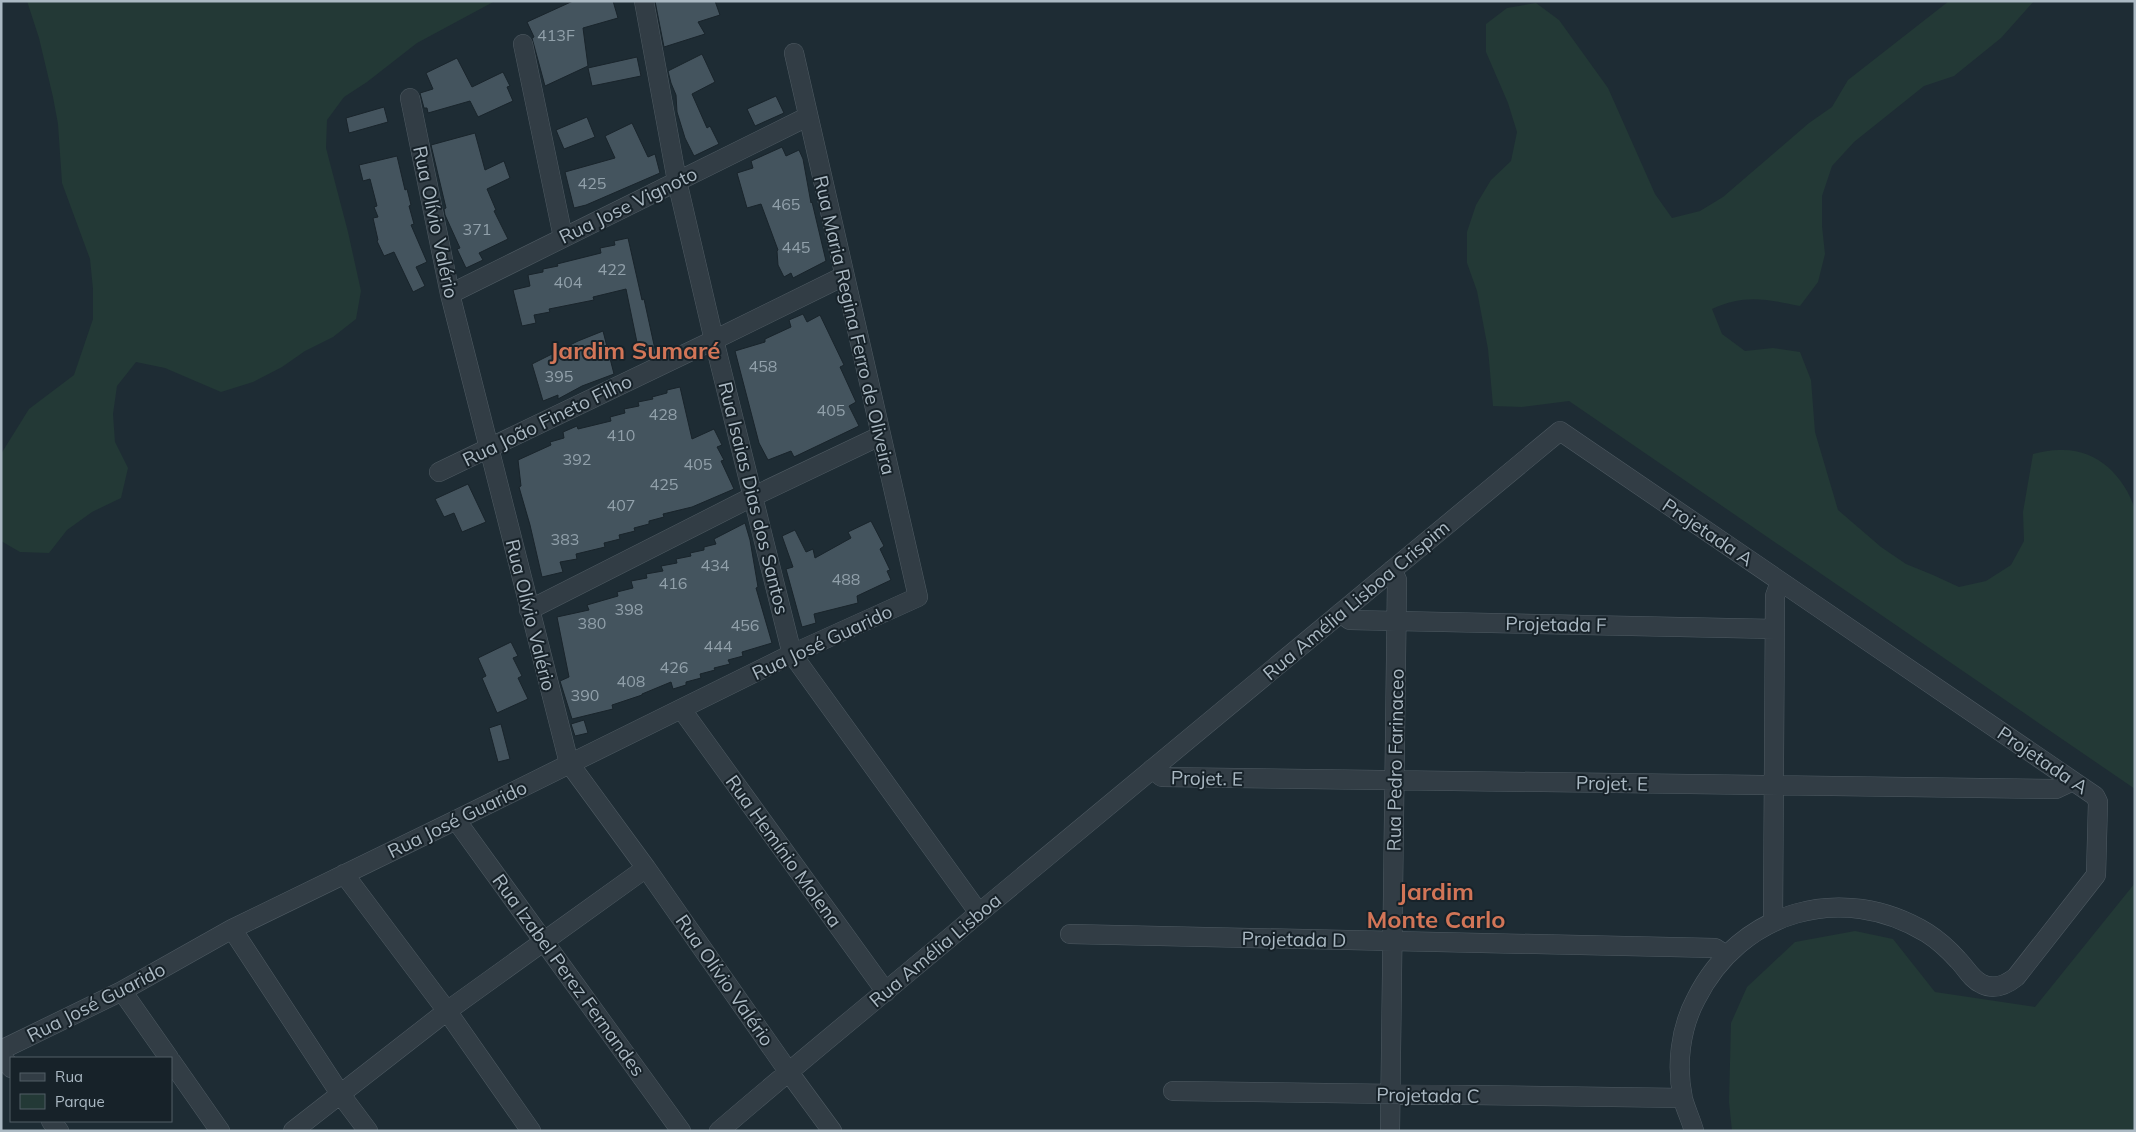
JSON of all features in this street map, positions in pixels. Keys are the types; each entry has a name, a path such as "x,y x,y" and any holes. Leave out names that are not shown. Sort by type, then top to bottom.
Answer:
{"street":[{"name":"Rua Isaias Dias dos Santos","path":"644,1 677,181 714,340 792,654 979,913"},
{"path":"523,44 563,237"},
{"name":"Rua Maria Regina Ferro de Oliveira","path":"794,53 807,117 918,597"},
{"name":"Rua Olívio Valério","path":"410,98 450,294 569,763 646,868 832,1131"},
{"name":"Rua Jose Vignoto","path":"450,294 807,117"},
{"name":"Rua João Fineto Filho","path":"439,472 844,276"},
{"name":"Rua Amélia Lisboa Crispim","path":"1152,769 1560,431"},
{"name":"Projetada A","path":"1560,431 2095,796 2098,802 2096,875 2016,977 2005,984 1992,987 1978,982 1945,947 1911,924 1893,916 1853,908 1833,907 1792,914 1756,931 1726,955 1702,986 1687,1022 1680,1060 1683,1098 1694,1131"},
{"path":"529,610 754,496 880,436"},
{"name":"Rua Pedro Farinaceo","path":"1390,1131 1396,621 1396,580 1392,570"},
{"path":"1773,922 1775,596 1780,582"},
{"name":"Rua José Guarido","path":"1,1050 122,991 232,928 456,820 569,763 682,710 792,654 918,597"},
{"name":"Projetada F","path":"1340,613 1350,620 1775,629"},
{"name":"Rua Hemínio Molena","path":"682,710 886,992"},
{"name":"Projet. E","path":"1152,769 1162,777 2056,789 2073,781"},
{"name":"Rua Amélia Lisboa","path":"720,1131 788,1071 886,992 1152,769"},
{"name":"Rua Izabel Perez Fernandes","path":"456,820 681,1131"},
{"path":"293,1131 447,1011 546,942 646,868"},
{"path":"344,874 447,1011 531,1131"},
{"path":"232,928 340,1095 368,1131"},
{"name":"Projetada D","path":"1070,934 1715,948 1726,955"},
{"path":"122,991 168,1057"},
{"path":"1,1055 10,1067"},
{"path":"172,1062 220,1131"},
{"name":"Projetada C","path":"1173,1091 1683,1098"}],"green space":[{"path":"27,1 495,1 417,43 367,82 344,97 327,120 326,148 361,291 356,319 333,337 305,351 282,367 253,382 221,392 165,368 136,362 117,386 113,414 115,442 128,468 121,498 92,512 67,530 49,553 20,552 1,541 1,454 29,409 74,375 93,319 93,289 90,259 62,183 58,124 53,97 39,38"},
{"path":"1949,1 2034,1 2001,38 1954,76 1924,86 1854,142 1832,166 1822,196 1822,226 1825,254 1818,282 1800,306 1755,299 1734,301 1712,309 1722,334 1745,351 1773,348 1800,352 1811,380 1815,432 1838,510 1881,547 1906,564 1959,587 1986,581 2011,565 2024,541 2023,512 2033,454 2059,450 2085,454 2097,459 2116,475 2124,486 2135,509 2135,789 1569,401 1522,407 1493,406 1488,349 1477,291 1467,263 1467,232 1476,205 1491,180 1511,161 1517,132 1508,103 1486,52 1486,24 1507,8 1536,3 1559,20 1608,88 1655,194 1672,218 1700,211 1723,197 1809,123 1832,107 1848,80"},
{"path":"2135,883 2135,1131 1732,1131 1729,1102 1731,1023 1747,987 1795,942 1855,931 1893,939 1935,992 2035,1007"}],"building":[{"path":"573,1 613,1 618,18 583,28 588,66 545,86 532,38 534,37 527,22"},
{"path":"655,1 715,1 720,15 698,22 705,34 664,47"},
{"path":"702,54 715,82 692,94 707,128 710,126 719,144 694,156 685,138 677,112 676,95 668,71"},
{"path":"637,57 641,76 592,86 588,68"},
{"path":"457,58 472,87 503,72 510,86 507,87 513,101 478,117 470,101 428,113 427,108 424,108 420,93 433,89 426,73"},
{"path":"776,96 784,113 755,126 747,109"},
{"path":"384,107 388,122 349,133 346,118"},
{"path":"587,117 595,137 564,149 556,130"},
{"path":"632,123 648,157 655,154 660,173 586,205 574,208 565,172 615,158 605,136"},
{"path":"475,133 485,170 504,161 510,178 487,189 496,210 494,211 508,239 479,253 483,260 466,268 457,249 460,248 445,215 444,209 446,208 431,145"},
{"path":"782,147 786,156 799,150 803,159 811,203 826,261 793,278 791,273 784,277 778,265 778,250 761,204 747,208 737,173 753,168 751,161"},
{"path":"397,156 405,190 407,189 411,205 409,206 414,224 411,225 427,262 416,267 425,286 413,292 394,252 384,256 377,241 373,218 378,217 374,207 377,206 370,179 363,181 359,165"},
{"path":"628,238 656,354 640,357 626,289 593,297 594,300 549,309 550,312 534,315 536,323 522,326 513,290 530,286 528,275 543,272 543,269 558,266 557,264 601,253 600,248 615,245 614,241"},
{"path":"803,314 807,322 820,315 844,365 840,367 856,402 849,406 859,426 794,457 791,451 768,460 759,443 735,351 765,342 765,339 791,327 789,320"},
{"path":"603,331 614,374 582,386 558,399 558,395 543,401 532,364"},
{"path":"680,387 692,439 714,429 722,445 717,447 724,460 721,461 734,489 692,507 663,514 664,517 634,528 635,531 619,535 620,539 604,543 605,547 576,554 577,559 560,562 563,572 542,577 519,487 521,486 518,460 551,445 550,442 564,438 563,432 577,426 578,429 611,421 610,417 625,413 624,409 639,406 638,402 653,399 652,397 667,393 667,390"},
{"path":"468,484 486,522 462,532 454,513 444,517 435,499"},
{"path":"871,521 884,546 880,549 890,570 887,571 891,580 857,596 858,603 814,614 816,623 802,627 786,569 793,567 782,536 795,530 806,552 813,549 815,558 851,538 848,532"},
{"path":"745,523 750,540 758,587 756,588 772,643 742,652 743,656 728,660 730,664 700,674 701,678 686,682 686,685 673,689 671,682 642,695 612,705 613,709 572,719 560,681 569,677 557,617 589,610 587,605 618,596 617,592 633,588 631,581 647,578 646,574 663,571 661,566 677,563 676,559 691,556 690,553 704,550 704,547 716,544 714,539"},
{"path":"511,642 518,656 513,658 522,676 518,678 528,699 497,713 482,678 486,676 478,658"},
{"path":"584,720 588,733 575,736 571,724"},
{"path":"501,724 510,759 498,762 489,728"}],"district":[{"name":"Jardim Sumaré","path":"635,350"},
{"name":"Jardim Monte Carlo","path":"1436,905"}]}
